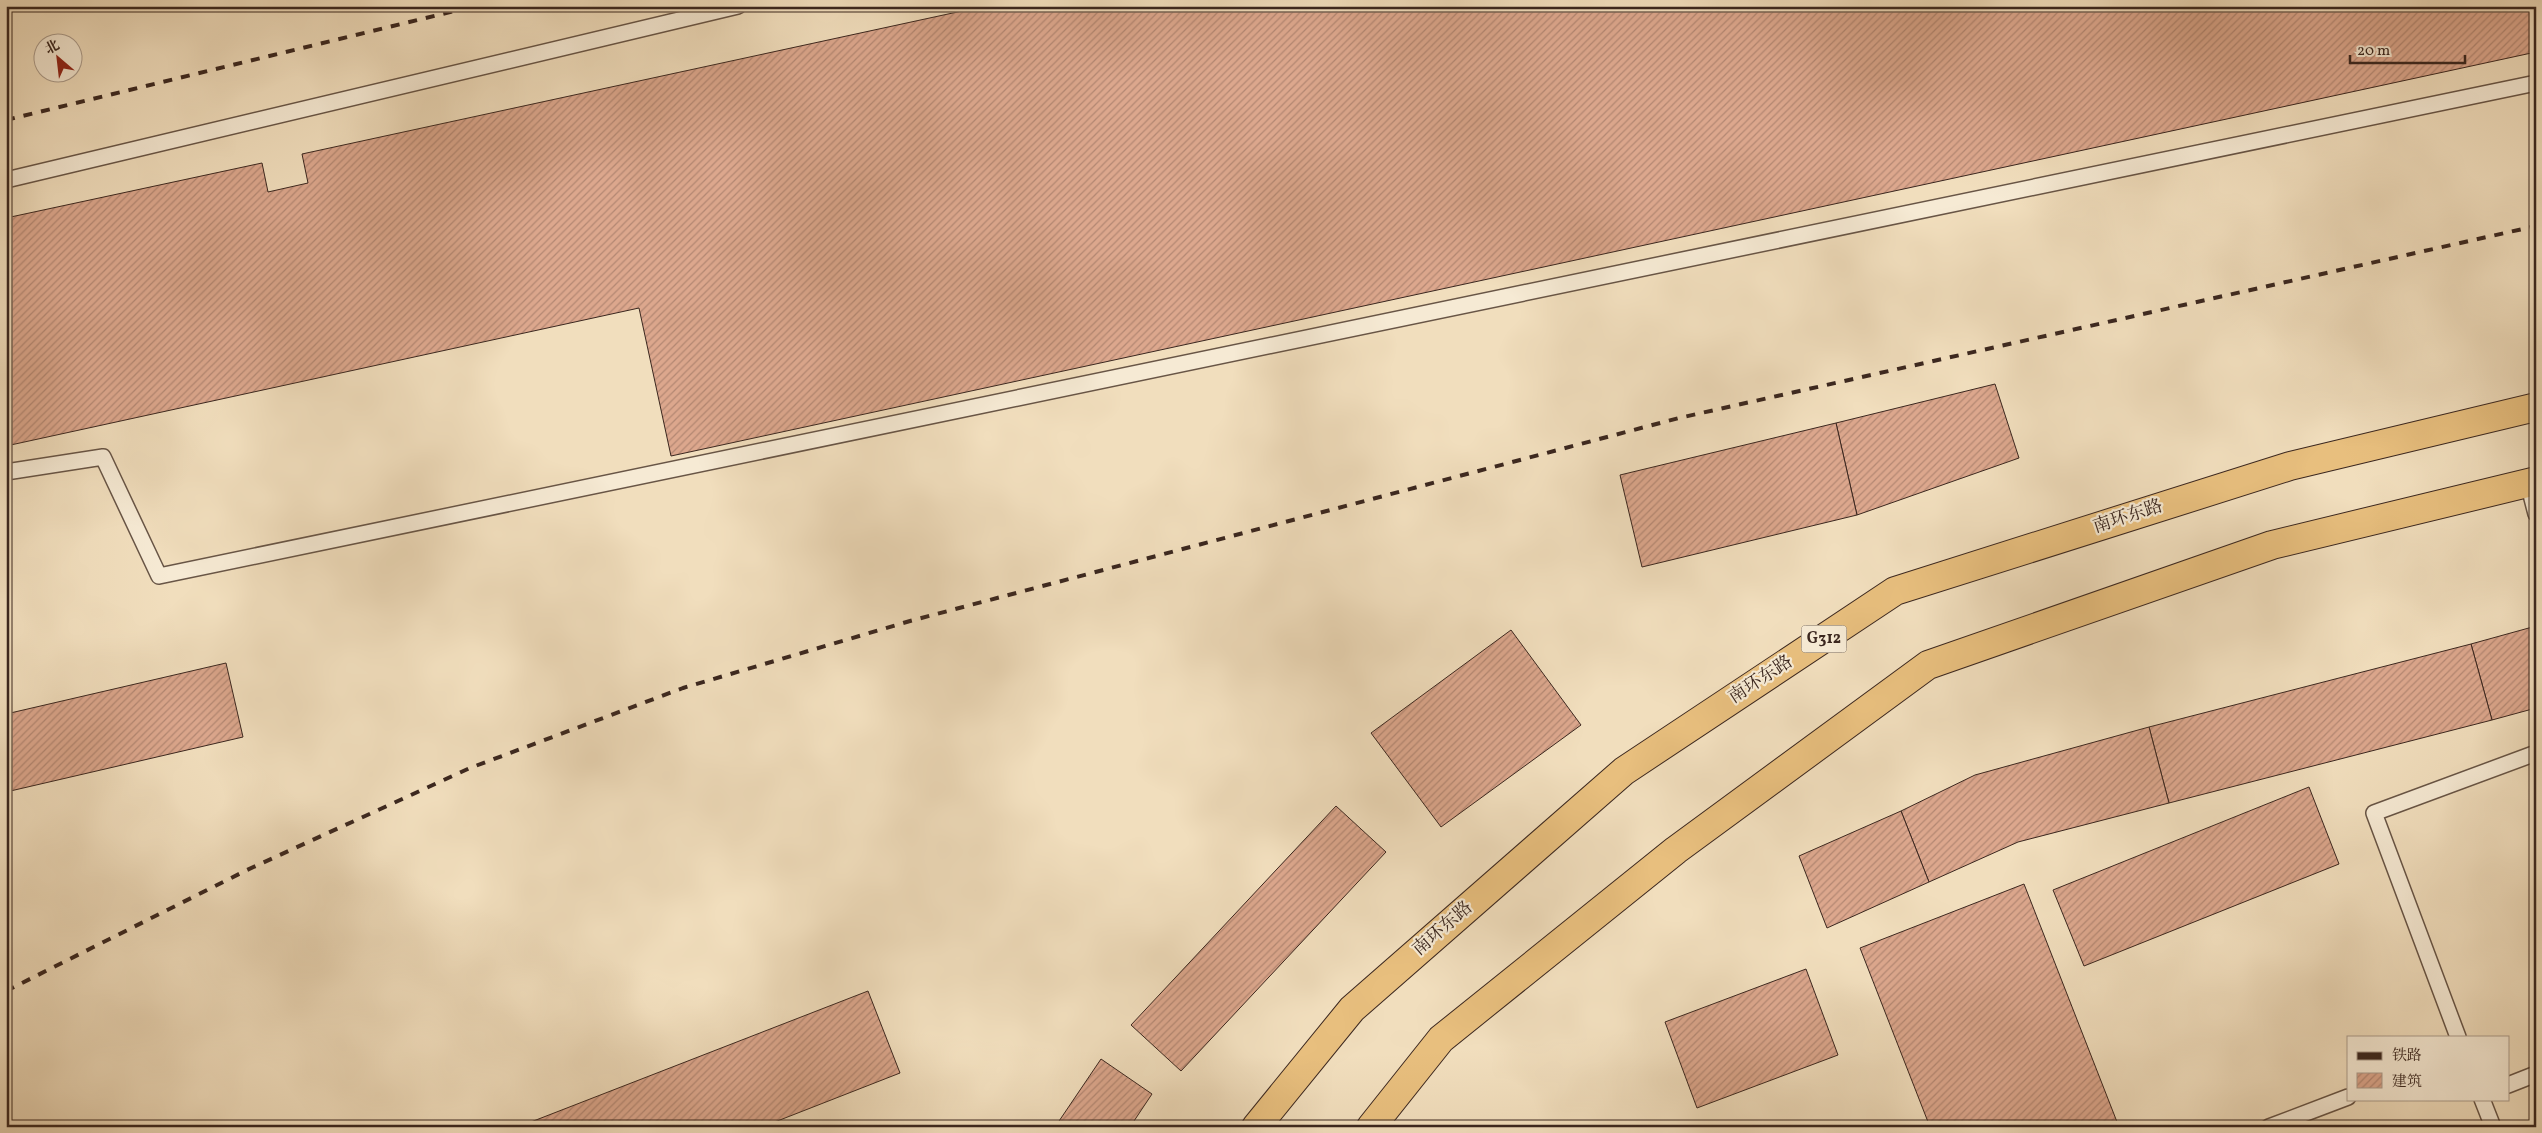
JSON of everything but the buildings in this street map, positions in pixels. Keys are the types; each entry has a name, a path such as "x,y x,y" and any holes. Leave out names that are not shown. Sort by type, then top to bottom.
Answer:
{"highway":[{"name":"南环东路","path":"1256,1127 1352,1009 1624,771 1895,592 2290,466 2536,407"},
{"path":"1371,1127 1441,1039 1676,850 1928,665 2272,545 2532,482"}],"lane":[{"path":"6,180 738,6"},
{"path":"6,472 103,457 159,576 554,492 2198,155 2536,83"},
{"path":"2532,482 2536,514"},
{"path":"2458,1036 2374,813 2536,753"},
{"path":"2510,1084 2536,1074"},
{"path":"2269,1127 2347,1097"},
{"path":"2482,1100 2493,1127"}],"railway":[{"path":"6,120 475,6"},
{"path":"6,991 247,870 470,768 683,688 910,621 1679,418 2536,226"}]}
